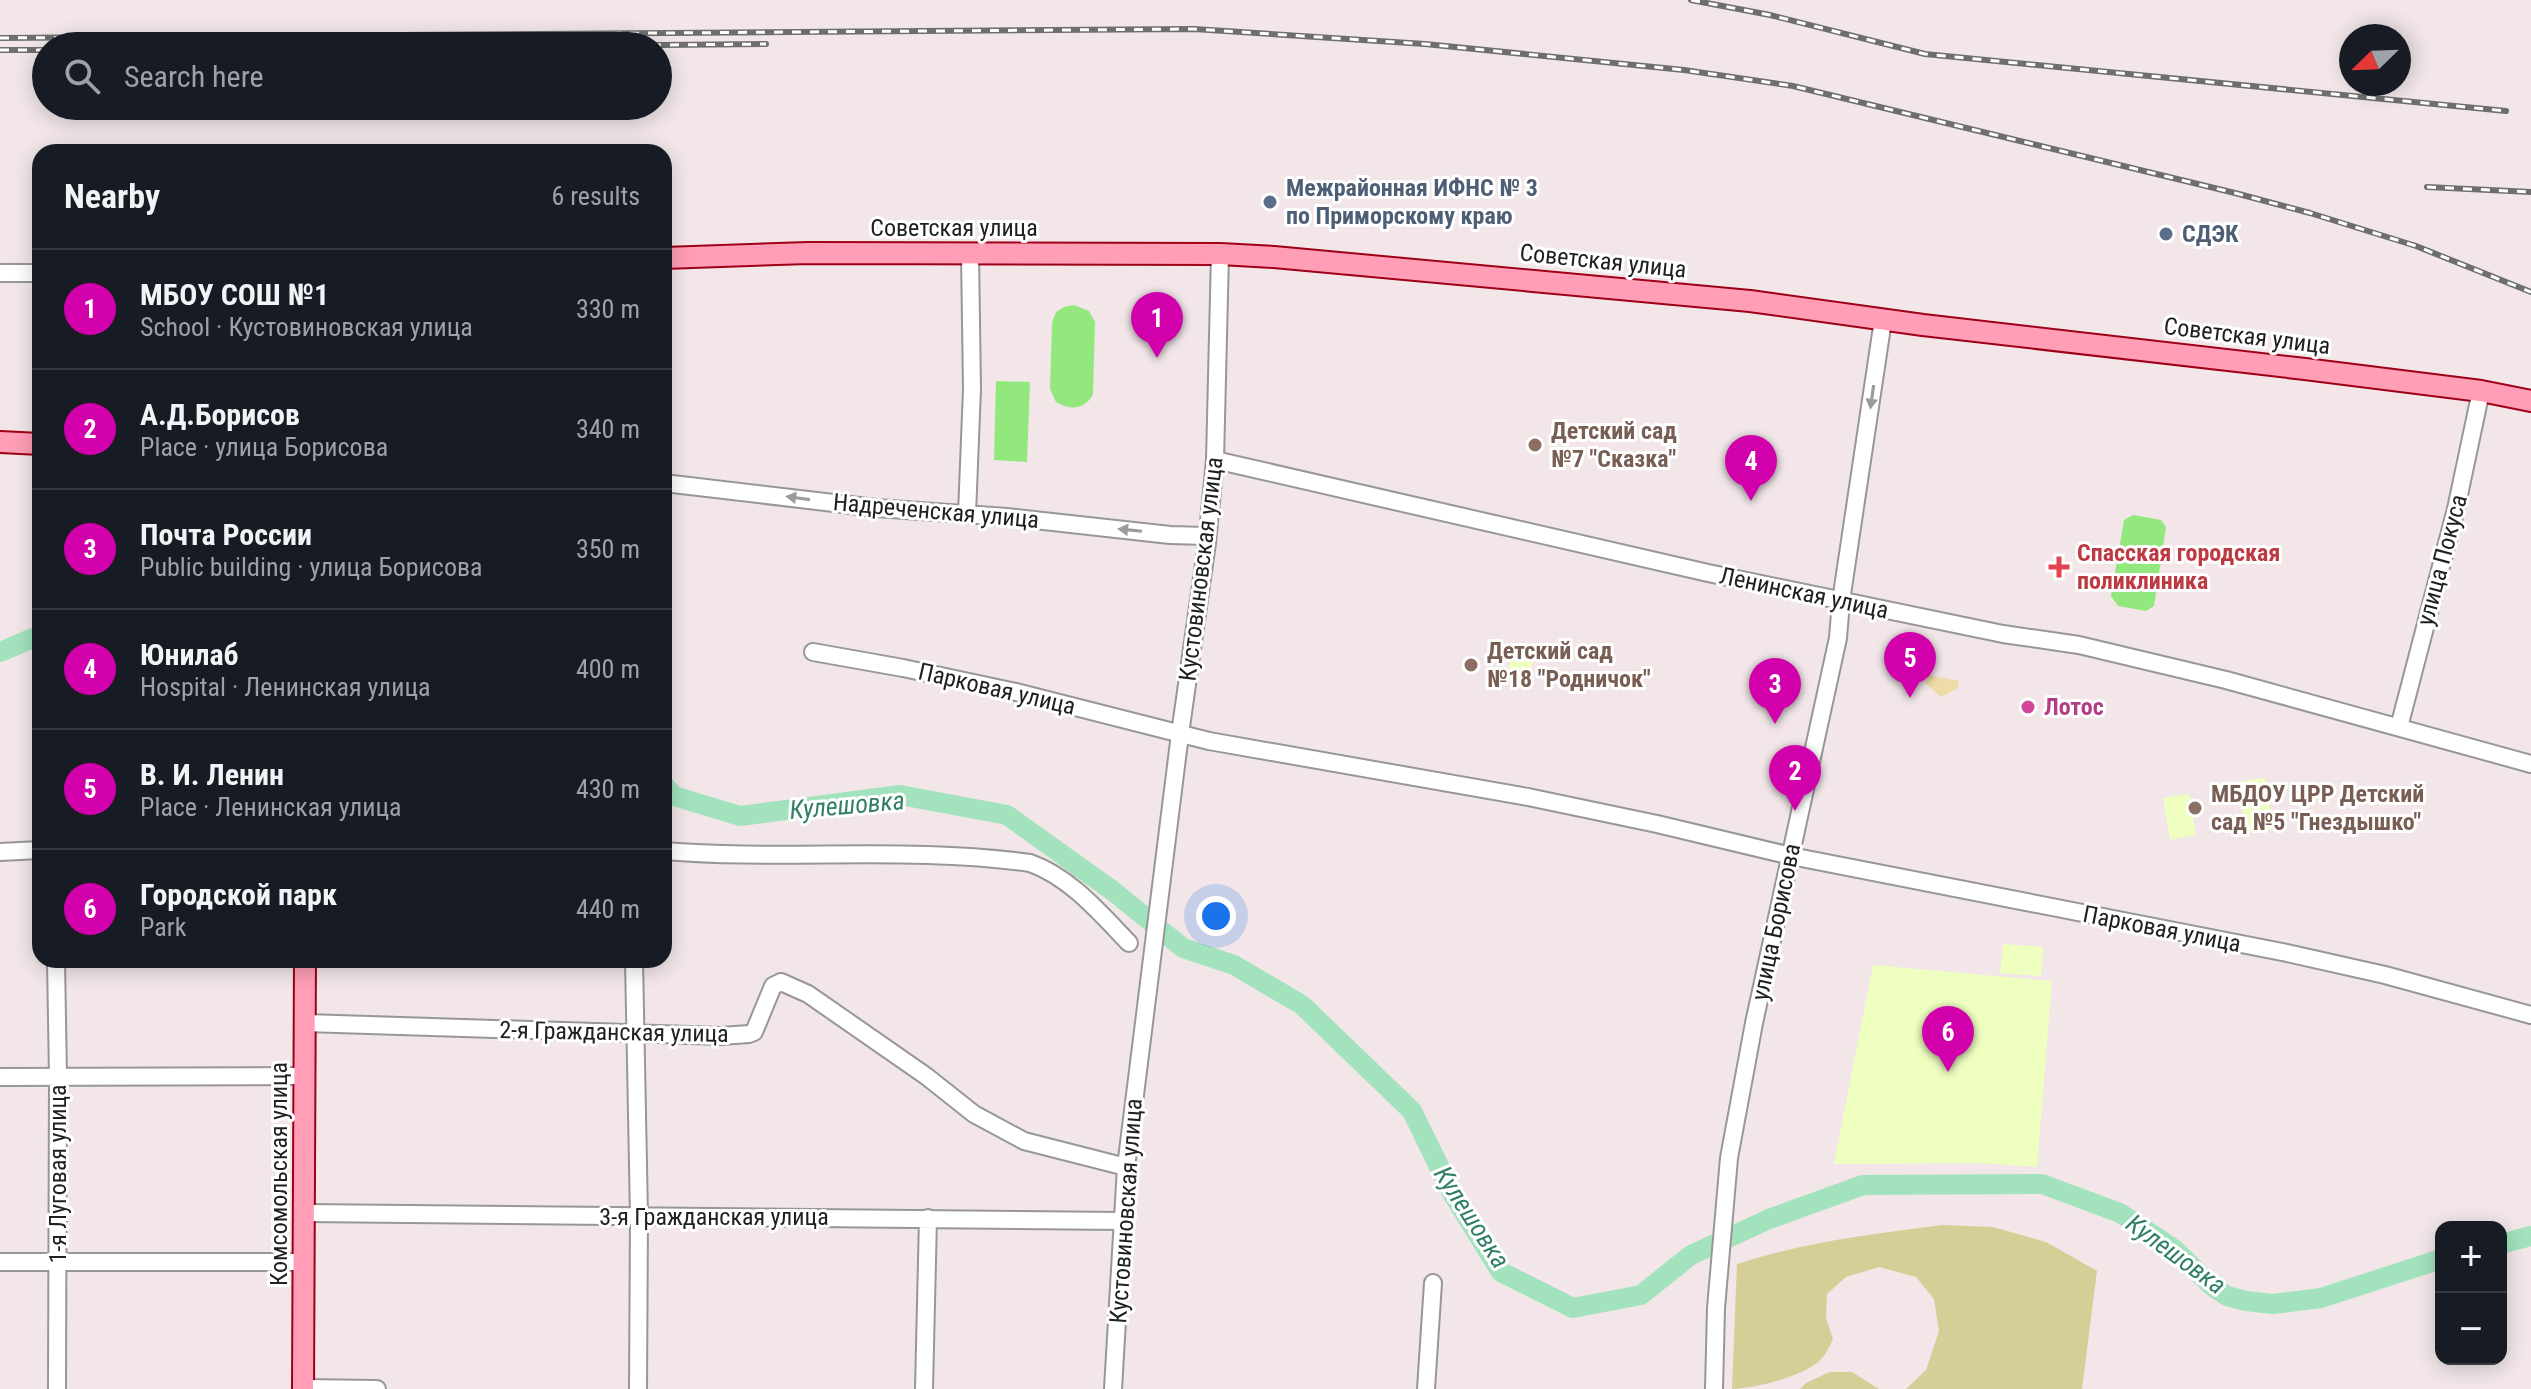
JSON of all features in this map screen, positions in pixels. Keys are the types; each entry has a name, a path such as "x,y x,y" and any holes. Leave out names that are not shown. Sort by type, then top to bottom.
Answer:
{"main road":[{"name":"Советская улица","path":"672,258 808,253 1220,254 1388,266 1750,301 1883,320 2481,391 2531,401"},
{"path":"0,442 32,444"},
{"name":"Комсомольская улица","path":"303,1388 305,968"}],"street":[{"path":"967,514 972,389 970,254"},
{"name":"Кустовиновская улица","path":"1113,1389 1126,1167 1215,460 1220,254"},
{"path":"0,273 32,273"},
{"name":"улица Борисова","path":"1714,1389 1729,1158 1754,1023 1838,638 1883,320"},
{"name":"улица Покуса","path":"2399,727 2456,509 2481,391"},
{"name":"Ленинская улица","path":"1215,460 1841,601 2003,634 2079,645 2226,680 2531,764"},
{"name":"Надреченская улица","path":"672,484 852,505 1207,536"},
{"name":"Парковая улица","path":"813,652 1016,692 1256,750 1557,803 1791,856 2287,953 2385,975 2531,1015"},
{"path":"0,852 32,850"},
{"path":"672,852 711,855 898,852 1030,863 1073,887 1129,943"},
{"name":"1-я Луговая улица","path":"56,968 57,1389"},
{"path":"634,968 639,1216 638,1389"},
{"name":"2-я Гражданская улица","path":"305,1023 721,1036 749,1034 757,1027 773,986 781,982 808,994 926,1076 974,1114 1035,1144 1126,1167"},
{"path":"0,1077 304,1076"},
{"name":"3-я Гражданская улица","path":"305,1213 1123,1221"},
{"path":"924,1389 928,1218"},
{"path":"0,1262 304,1262"},
{"path":"1426,1389 1433,1283"},
{"path":"303,1388 377,1389"}],"shaded area":[{"path":"1928,675 1959,681 1958,688 1941,697 1926,684"},
{"path":"1942,1225 1993,1227 2046,1242 2097,1271 2082,1389 1906,1389 1926,1370 1939,1331 1934,1299 1916,1277 1879,1267 1846,1277 1827,1294 1826,1318 1833,1339 1816,1364 1781,1380 1732,1389 1737,1264 1813,1244"},
{"path":"1830,1372 1852,1372 1879,1389 1800,1389"}],"green space":[{"path":"1074,305 1089,311 1095,322 1093,394 1086,403 1072,407 1056,402 1050,389 1052,323 1056,312"},
{"path":"996,381 1030,382 1027,462 994,460"},
{"path":"2133,515 2161,520 2166,527 2154,606 2146,611 2118,606 2111,596 2124,520"},
{"path":"1512,650 1534,654 1529,683 1507,680"},
{"path":"2265,778 2274,829 2247,833 2238,782"},
{"path":"2189,794 2196,835 2170,840 2163,798"},
{"path":"2003,944 2043,947 2041,976 2000,973"},
{"path":"1873,965 2052,981 2037,1167 1983,1163 1834,1164"}],"waterway":[{"name":"Кулешовка","path":"0,652 32,638"},
{"name":"Кулешовка","path":"672,794 740,816 900,795 1007,815 1113,891 1183,948 1234,965 1302,1005 1412,1111 1452,1193 1501,1272 1573,1308 1641,1295 1691,1255 1769,1219 1863,1185 2042,1184 2120,1213 2174,1249 2212,1286 2227,1296 2246,1301 2273,1304 2321,1298 2435,1261"},
{"name":"Кулешовка","path":"2507,1242 2531,1236"}],"railway":[{"path":"1691,0 1770,15 1925,54 2506,111"},
{"path":"672,33 1194,29 1425,44 1684,70 1793,86 2235,193 2416,246 2531,292"},
{"path":"0,38 32,38"},
{"path":"672,45 766,44"},
{"path":"0,50 32,50"},
{"path":"2427,187 2531,192"}],"place":[{"name":"Межрайонная ИФНС № 3 по Приморскому краю","path":"1270,202"},
{"name":"СДЭК","path":"2166,234"},
{"name":"МБОУ СОШ №1","path":"1157,358"},
{"name":"Детский сад №7 \"Сказка\"","path":"1535,445"},
{"name":"Юнилаб","path":"1751,501"},
{"name":"Спасская городская поликлиника","path":"2059,567"},
{"name":"Детский сад №18 \"Родничок\"","path":"1471,665"},
{"name":"В. И. Ленин","path":"1910,698"},
{"name":"Лотос","path":"2028,707"},
{"name":"Почта России","path":"1775,724"},
{"name":"МБДОУ ЦРР Детский сад №5 \"Гнездышко\"","path":"2195,808"},
{"name":"А.Д.Борисов","path":"1795,811"},
{"name":"Городской парк","path":"1948,1072"}]}
